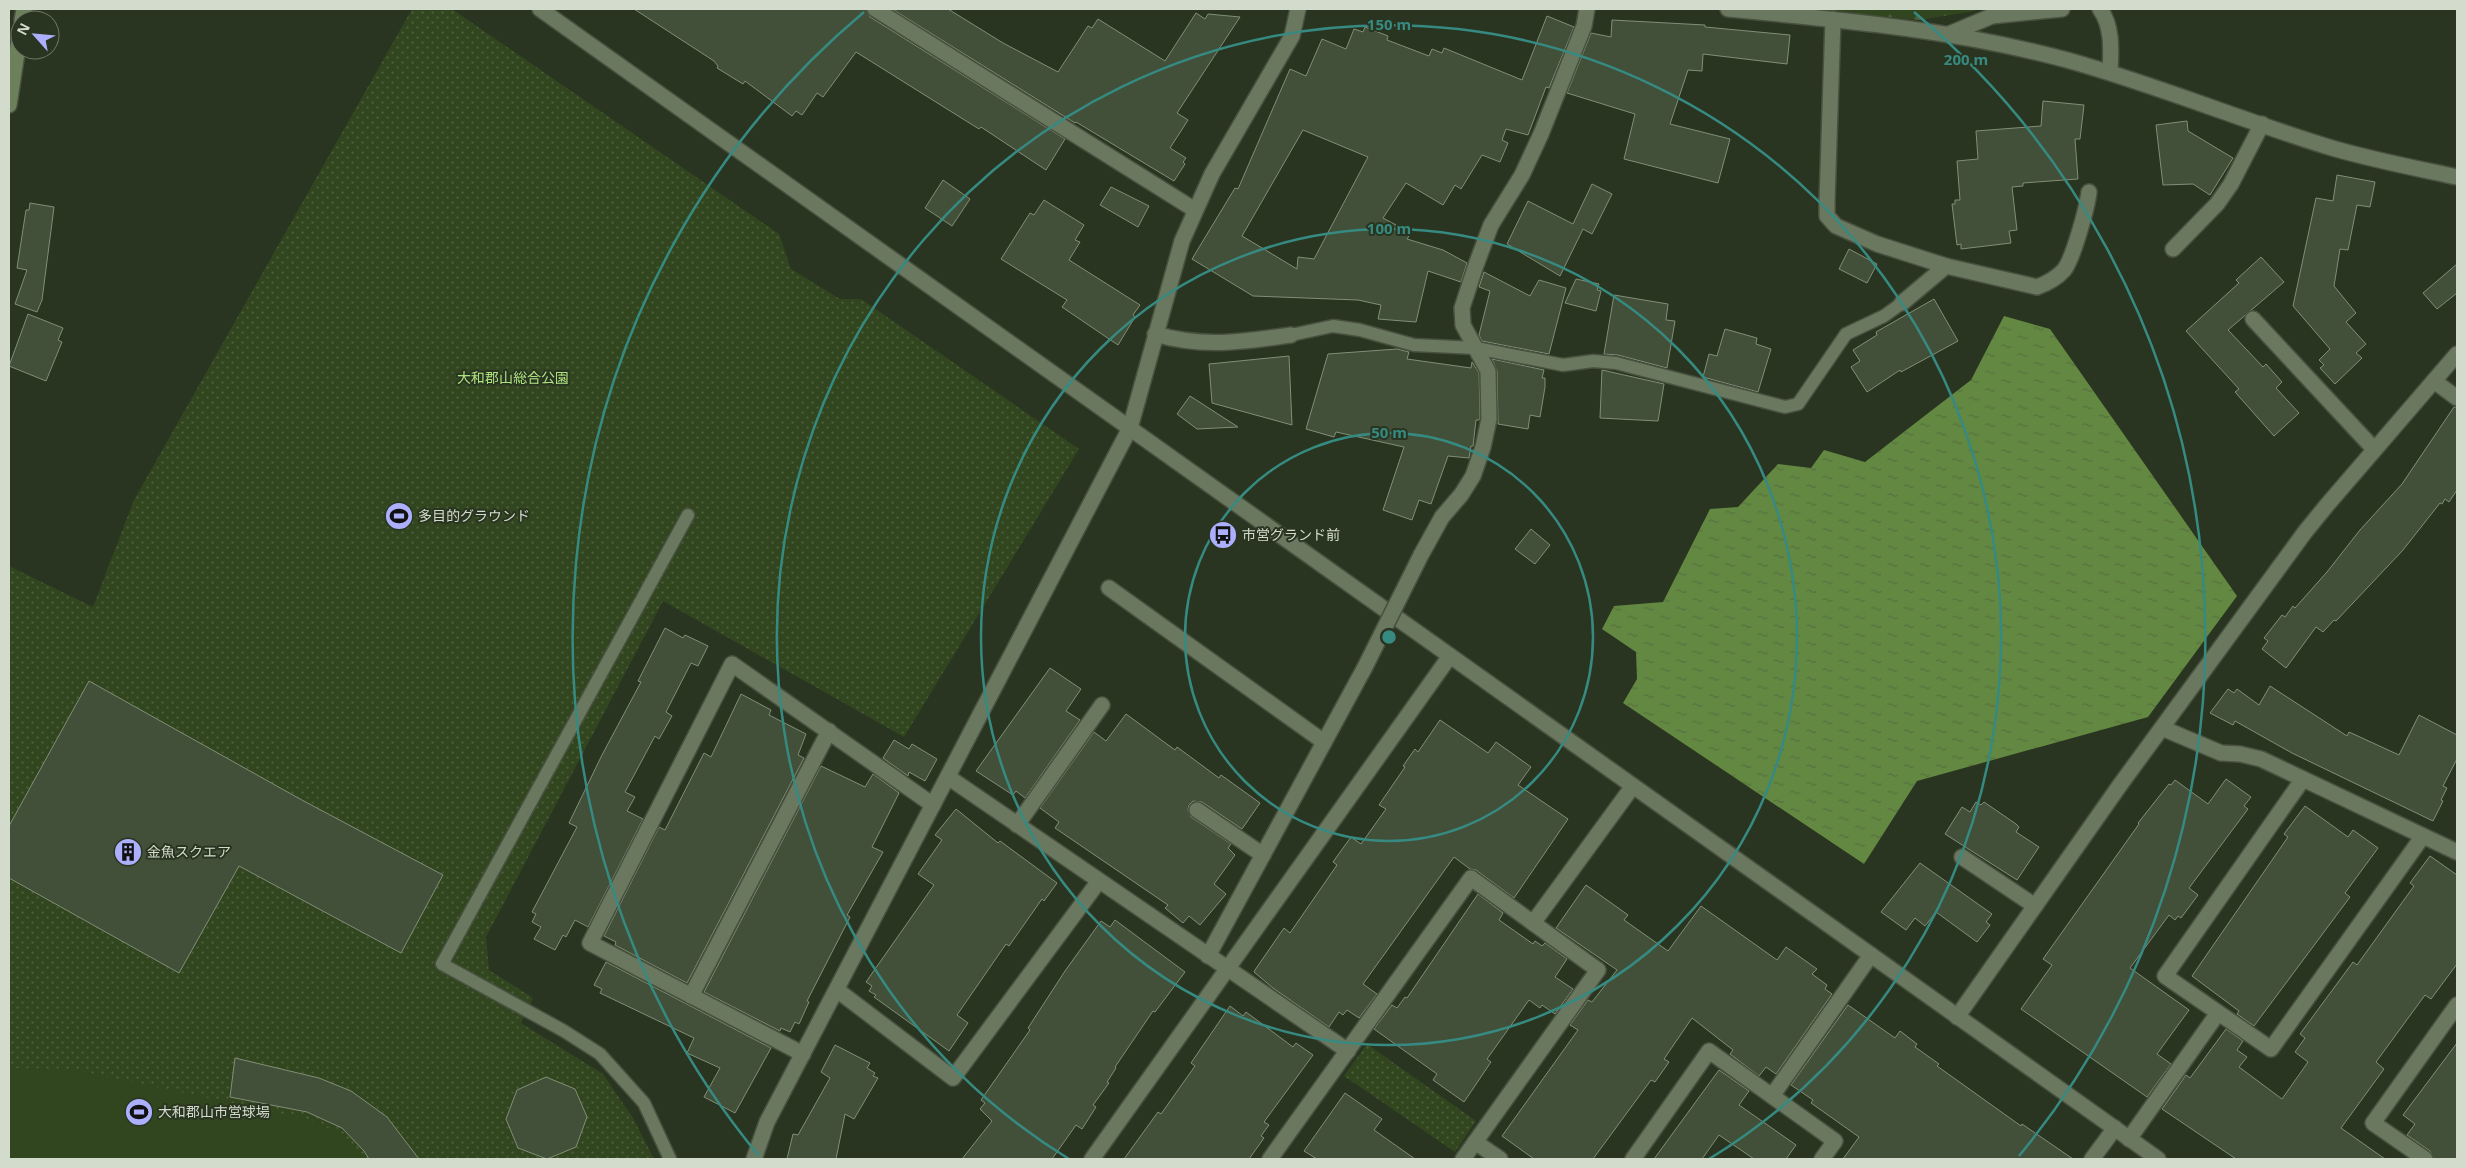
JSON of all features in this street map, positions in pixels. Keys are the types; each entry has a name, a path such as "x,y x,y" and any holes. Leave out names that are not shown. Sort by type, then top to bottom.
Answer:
{"main road":[{"path":"9,104 16,60"}],"street":[{"path":"540,9 2158,1159"},
{"path":"876,9 1195,210"},
{"path":"754,1159 767,1122 1130,428 1182,241 1195,210 1253,100 1292,36 1298,9"},
{"path":"1208,956 1365,666 1442,516 1473,476 1483,448 1489,419 1488,371 1463,325 1462,308 1491,225 1522,174 1541,134 1584,26 1587,9"},
{"path":"1728,9 1880,23 1999,44 2144,82 2333,148 2399,165 2457,177"},
{"path":"1949,34 1992,16 2062,9"},
{"path":"2100,9 2108,26 2111,40 2110,72"},
{"path":"1833,19 1828,216 1836,226 1876,244 1946,266 2037,287 2052,281 2065,269 2087,208 2089,192"},
{"path":"2173,249 2217,204 2231,184 2262,124"},
{"path":"1902,303 1946,266"},
{"path":"2253,319 2374,449"},
{"path":"1155,334 1180,342 1201,344 1238,343 1290,335"},
{"path":"1957,1016 2162,728 2306,532 2374,449 2457,354"},
{"path":"2434,381 2457,398"},
{"path":"1109,588 1324,742"},
{"path":"1092,1159 1450,656"},
{"path":"803,1054 590,944 732,664 933,805"},
{"path":"1017,825 1102,705"},
{"path":"2162,728 2221,753 2261,759 2457,852"},
{"path":"691,996 829,731"},
{"path":"948,777 1348,1051"},
{"path":"2303,779 2165,976 2270,1050 2423,836"},
{"path":"1533,923 1633,786"},
{"path":"1197,810 1264,855"},
{"path":"1962,857 2035,906"},
{"path":"1270,1159 1471,878 1598,970 1462,1159"},
{"path":"836,990 953,1078 1099,881"},
{"path":"1772,1096 1871,955"},
{"path":"2425,1159 2373,1123 2457,1005"},
{"path":"2129,1139 2218,1013"},
{"path":"1633,1159 1709,1051 1835,1141 1822,1159"},
{"path":"2092,1159 2114,1128"},
{"path":"1475,1142 1500,1159"}],"lane":[{"path":"1290,335 1333,326 1360,330 1414,345 1476,348 1563,365 1593,361 1616,363 1785,407 1798,404 1846,334 1884,316 1902,303"},
{"path":"670,1159 644,1103 600,1054 564,1031 442,964 688,515"}],"green space":[{"name":"大和郡山総合公園","path":"412,9 452,9 779,234 791,269 840,299 861,299 1079,449 904,737 663,601 486,937 489,970 533,998 521,1023 603,1074 633,1118 654,1159 9,1159 9,566 93,607 134,500"},
{"path":"1812,9 1976,9 1975,11 1919,20"},
{"path":"1367,1044 1476,1121 1455,1152 1344,1076"},
{"name":"大和郡山市営球場","path":"9,1068 71,1069 303,1118 338,1132 361,1159 9,1159"}],"water":[{"path":"2004,316 2050,329 2237,596 2148,717 1917,781 1864,864 1623,703 1637,679 1636,652 1602,629 1614,606 1663,602 1710,509 1738,507 1778,464 1811,468 1824,450 1865,462 1971,380"}],"building":[{"path":"634,9 866,9 870,17 1065,139 1046,170 981,127 979,129 856,52 823,97 817,93 802,115 796,111 792,116 745,81 743,84 717,68 718,66 714,61"},
{"path":"892,9 948,9 1003,43 1058,72 1088,26 1092,28 1098,19 1165,61 1196,13 1205,19 1208,14 1240,17 1177,113 1188,120 1170,148 1186,158 1183,162 1185,164 1174,181 1075,123"},
{"path":"1547,16 1574,27 1549,88 1546,87 1528,135 1506,129 1502,140 1508,143 1500,162 1482,155 1461,189 1455,185 1443,205 1406,183 1383,218 1411,233 1407,239 1443,250 1467,263 1461,282 1428,271 1416,322 1378,319 1381,305 1358,300 1253,296 1192,259 1235,188 1238,189 1290,69 1306,76 1322,39 1346,49 1354,29 1363,32 1365,27 1388,36 1387,40 1429,56 1432,49 1442,53 1444,48 1522,80","holes":["1303,130 1368,157 1314,259 1298,257 1297,269 1242,236"]},
{"path":"1612,20 1705,25 1705,27 1790,35 1787,64 1703,54 1702,71 1688,70 1670,124 1730,139 1718,183 1624,159 1635,114 1567,93 1591,33 1611,37"},
{"path":"2043,101 2084,105 2080,139 2075,139 2078,179 2023,183 2023,186 2012,187 2017,230 2009,231 2011,243 1961,249 1961,244 1957,245 1952,204 1955,204 1955,200 1960,200 1957,161 1978,159 1976,131 2041,126"},
{"path":"2187,121 2188,131 2233,158 2210,195 2193,184 2163,185 2156,125"},
{"path":"2337,175 2375,182 2370,207 2357,205 2348,250 2340,249 2334,286 2356,313 2346,322 2366,344 2356,353 2362,358 2335,384 2320,368 2324,365 2319,360 2330,349 2293,306 2316,198 2333,201"},
{"path":"943,180 970,199 952,226 925,208"},
{"path":"1592,184 1612,194 1592,234 1583,229 1560,276 1507,244 1528,201 1573,224"},
{"path":"1111,187 1149,206 1138,227 1100,205"},
{"path":"1044,200 1084,225 1075,240 1080,242 1069,260 1140,305 1118,345 1062,307 1067,300 1001,259 1030,213 1034,215"},
{"path":"30,203 54,207 42,300 37,312 15,304 27,270 17,268 26,210 29,210"},
{"path":"1849,249 1877,264 1867,283 1839,269"},
{"path":"2261,257 2284,282 2228,330 2263,367 2266,364 2282,382 2276,388 2299,413 2274,436 2235,392 2239,389 2186,331 2239,283 2236,280"},
{"path":"2457,264 2457,293 2437,309 2423,293"},
{"path":"1484,272 1530,296 1539,280 1566,288 1549,354 1482,341 1479,335 1490,291 1479,287"},
{"path":"1576,279 1599,284 1597,290 1601,291 1596,311 1565,303"},
{"path":"1614,295 1668,304 1666,320 1675,321 1667,368 1618,355 1604,354"},
{"path":"1934,299 1958,341 1901,372 1900,370 1867,392 1851,367 1860,361 1853,350 1877,335 1876,332"},
{"path":"28,314 63,328 58,340 62,342 46,381 9,366"},
{"path":"1725,329 1757,338 1756,344 1771,349 1758,392 1703,377 1709,354 1717,356"},
{"path":"1397,349 1409,352 1407,359 1471,368 1472,362 1479,373 1480,418 1476,420 1473,446 1471,446 1469,458 1448,456 1431,504 1419,500 1412,520 1383,510 1404,447 1336,432 1334,437 1306,429 1328,354"},
{"path":"1289,356 1292,425 1212,403 1209,364"},
{"path":"1492,359 1544,370 1542,378 1545,378 1545,387 1540,417 1530,415 1528,429 1498,424 1497,371"},
{"path":"1602,370 1664,384 1658,421 1600,418"},
{"path":"1190,396 1238,427 1197,429 1177,414"},
{"path":"2454,407 2457,407 2457,490 2449,502 2445,499 2442,504 2440,503 2403,550 2336,621 2334,620 2323,632 2316,627 2286,668 2262,649 2268,641 2264,638 2282,615 2285,617 2293,606 2295,608 2327,572 2360,530 2402,484"},
{"path":"1531,529 1550,545 1535,564 1515,549"},
{"path":"665,628 683,638 685,635 708,646 698,666 691,663 666,712 672,716 659,739 655,736 625,792 635,797 627,811 643,819 588,927 575,920 566,937 563,935 555,950 534,939 541,927 532,922 536,914 532,912 577,827 569,823 602,755 641,682 638,681"},
{"path":"1050,668 1081,689 1066,711 1080,720 1025,798 1016,791 1013,795 976,771"},
{"name":"金魚スクエア","path":"89,681 300,799 443,875 401,953 239,866 179,973 9,878 9,826"},
{"path":"2270,686 2347,736 2349,732 2399,755 2419,715 2457,735 2457,759 2443,786 2447,788 2433,821 2292,753 2235,721 2233,725 2210,713 2228,689 2234,693 2237,689 2259,705"},
{"path":"741,694 771,710 769,715 806,734 798,755 804,758 687,983 615,945 616,942 604,936 659,827 665,830 704,753 711,757"},
{"path":"1126,714 1175,750 1177,747 1219,778 1221,775 1260,803 1242,829 1202,802 1193,801 1189,805 1188,810 1191,817 1231,844 1228,848 1235,855 1214,884 1226,894 1200,925 1189,916 1183,923 1165,908 1168,905 1055,828 1059,822 1040,808 1094,732 1106,741"},
{"path":"1440,720 1488,753 1496,742 1531,767 1518,785 1568,819 1514,898 1476,870 1470,869 1454,857 1363,984 1377,994 1359,1018 1347,1010 1343,1015 1339,1012 1329,1027 1273,988 1254,972 1284,928 1290,933 1337,865 1333,862 1351,837 1361,844 1386,809 1379,805 1405,767 1403,766 1415,749 1418,752"},
{"path":"894,740 909,749 912,744 937,759 925,781 909,772 908,776 883,758"},
{"path":"821,766 865,787 873,774 899,793 872,847 883,852 847,915 850,917 807,1001 809,1002 799,1024 795,1022 790,1032 781,1028 780,1031 704,992"},
{"path":"2226,779 2251,797 2244,806 2248,809 2189,888 2198,895 2181,918 2178,916 2175,920 2169,915 2130,968 2189,1010 2157,1054 2171,1064 2147,1097 2021,1009 2052,965 2043,959 2138,823 2169,784 2171,785 2175,780 2208,804"},
{"path":"1976,802 1981,805 1984,802 2016,824 2019,827 2016,832 2039,847 2017,880 1945,834 1962,807 1970,812"},
{"path":"2305,806 2348,837 2353,830 2378,848 2345,893 2350,897 2254,1026 2237,1014 2239,1011 2192,976 2288,837 2284,834"},
{"path":"956,809 998,843 1000,841 1057,883 1044,901 1042,899 1009,946 1006,944 957,1015 968,1023 949,1051 874,997 876,995 869,991 872,986 866,982 934,885 918,874 942,840 935,835"},
{"path":"2430,856 2457,875 2457,964 2431,999 2425,995 2376,1062 2384,1069 2341,1128 2385,1159 2236,1159 2162,1109 2186,1075 2190,1078 2226,1029 2243,1041 2237,1050 2247,1057 2239,1067 2282,1099 2308,1062 2295,1052 2305,1038 2300,1034 2353,962 2357,965 2414,886 2410,883"},
{"path":"1920,863 1992,914 1986,922 1990,925 1977,942 1936,912 1925,926 1915,918 1906,930 1881,912"},
{"path":"1586,885 1628,915 1624,920 1668,951 1701,906 1777,960 1786,947 1817,969 1812,974 1827,985 1825,989 1832,994 1776,1074 1766,1067 1759,1076 1730,1054 1733,1050 1692,1018 1664,1059 1669,1062 1655,1082 1651,1080 1593,1159 1534,1159 1502,1136 1578,1030 1570,1025 1588,1000 1592,1002 1617,970 1556,928"},
{"path":"1478,894 1503,913 1499,920 1533,944 1535,941 1542,946 1545,943 1567,959 1555,977 1573,989 1555,1014 1542,1005 1540,1008 1529,1000 1487,1059 1491,1062 1464,1102 1433,1080 1437,1074 1374,1029 1392,1005 1397,1008 1405,997 1407,998"},
{"path":"1115,920 1185,972 1155,1012 1153,1011 1115,1067 1107,1082 1109,1083 1093,1105 1096,1107 1082,1129 1076,1125 1052,1159 962,1159 992,1121 980,1109 985,1103 981,1100 1030,1030 1028,1028 1065,971 1101,921 1110,927"},
{"path":"606,962 771,1048 735,1113 704,1097 720,1068 687,1053 694,1038 600,993 602,989 594,985"},
{"path":"1848,1005 1895,1038 1900,1031 1917,1044 1915,1047 1939,1064 1937,1066 2021,1126 2022,1124 2073,1159 1843,1159 1859,1137 1811,1103 1813,1100 1791,1085"},
{"path":"1230,1006 1243,1016 1246,1012 1293,1047 1296,1043 1313,1055 1264,1122 1269,1125 1261,1136 1264,1138 1249,1159 1124,1159 1158,1112 1161,1114 1195,1066 1191,1063"},
{"path":"2457,1043 2457,1159 2434,1159 2430,1151 2407,1135 2415,1124 2403,1115"},
{"path":"835,1045 870,1063 867,1068 875,1073 873,1076 878,1078 854,1119 845,1114 836,1159 787,1159 793,1134 798,1135 830,1078 821,1072"},
{"path":"235,1058 319,1078 351,1091 387,1117 419,1159 369,1159 342,1128 307,1112 230,1097"},
{"path":"1719,1070 1749,1091 1739,1105 1796,1145 1786,1159 1754,1159 1719,1135 1702,1159 1654,1159"},
{"path":"546,1077 575,1089 587,1117 576,1147 547,1159 518,1148 506,1119 517,1090"},
{"path":"1345,1093 1382,1119 1374,1130 1415,1159 1317,1159 1304,1151"}],"place":[{"name":"多目的グラウンド","path":"399,516"},
{"name":"市営グランド前","path":"1223,535"},
{"name":"金魚スクエア","path":"128,852"},
{"name":"大和郡山市営球場","path":"139,1112"}]}
